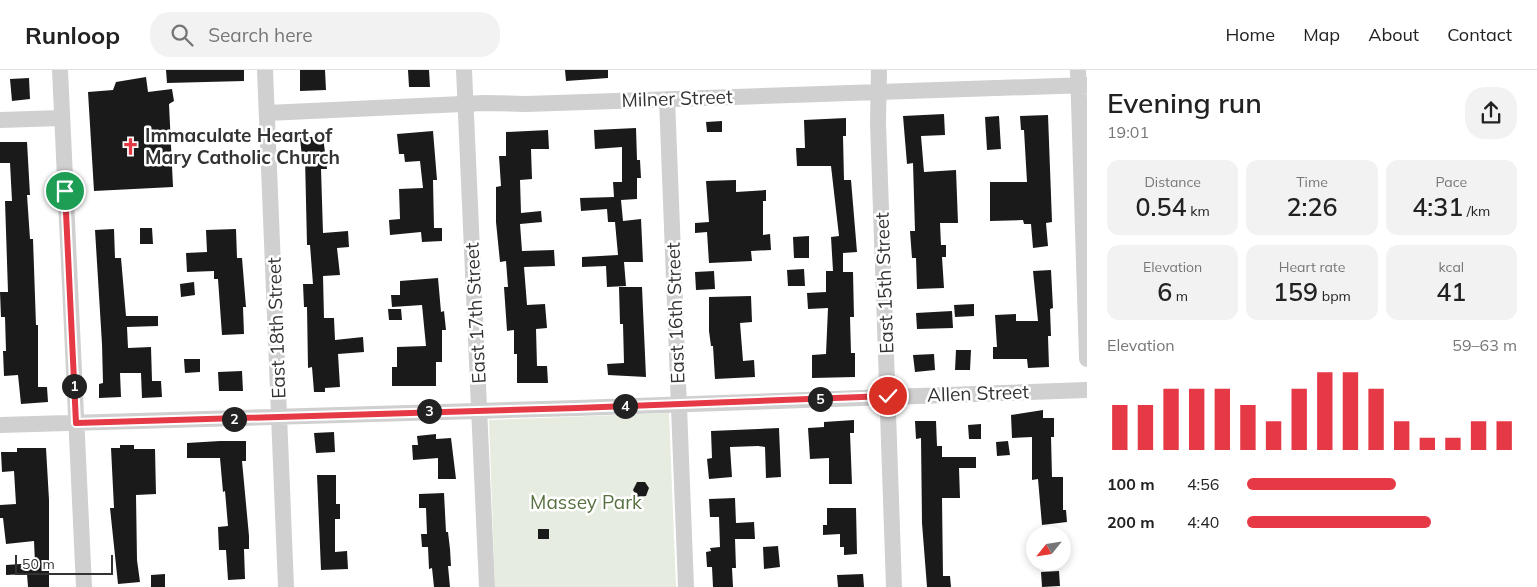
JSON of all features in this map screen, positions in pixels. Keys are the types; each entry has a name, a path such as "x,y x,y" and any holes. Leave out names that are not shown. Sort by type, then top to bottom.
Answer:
{"street":[{"path":"60,70 84,587"},
{"name":"East 18th Street","path":"265,70 286,587"},
{"name":"East 17th Street","path":"464,70 487,587"},
{"name":"East 15th Street","path":"880,70 879,92 894,587"},
{"path":"1081,80 1087,359"},
{"name":"Milner Street","path":"267,113 879,92 1081,80"},
{"name":"East 16th Street","path":"668,99 686,587"},
{"path":"0,120 61,118"},
{"name":"Allen Street","path":"0,425 279,418 1087,390"}],"green space":[{"name":"Massey Park","path":"669,413 676,587 495,587 489,420"}],"building":[{"path":"166,70 244,70 244,81 167,83"},
{"path":"300,70 325,70 326,90 300,91"},
{"path":"408,70 429,70 430,87 409,87"},
{"path":"565,70 608,70 608,78 566,81"},
{"name":"Immaculate Heart of Mary Catholic Church","path":"146,77 148,92 172,89 174,101 169,104 173,187 94,191 88,92 113,90 116,82"},
{"path":"29,78 30,99 12,101 10,79"},
{"path":"944,114 945,135 921,136 924,172 956,170 958,223 940,223 941,245 946,245 946,257 942,257 944,288 917,289 916,258 912,258 910,231 915,231 913,163 907,164 903,116"},
{"path":"1048,115 1052,222 1046,223 1048,246 1033,248 1031,224 1024,224 1023,220 990,221 990,182 1027,182 1024,130 1021,130 1020,116"},
{"path":"999,116 1001,149 987,150 985,117"},
{"path":"846,118 846,136 843,136 844,180 851,180 857,252 843,253 843,272 853,272 854,317 850,317 851,353 855,353 855,377 812,378 812,355 826,354 828,308 808,309 807,293 826,292 826,271 833,271 831,237 839,236 831,166 797,166 796,148 805,148 804,120"},
{"path":"722,121 722,132 707,132 706,122"},
{"path":"636,128 637,160 640,160 641,178 637,178 637,199 621,200 623,221 641,219 643,262 624,262 626,286 607,287 606,266 582,267 582,257 618,255 615,222 608,222 607,209 581,211 580,198 614,197 613,182 622,182 622,147 595,149 594,130"},
{"path":"548,130 549,149 531,149 532,179 520,180 521,213 541,211 542,222 520,224 522,251 554,250 555,266 524,267 527,305 545,304 547,328 536,329 537,366 547,366 548,383 517,383 517,354 514,354 514,330 507,331 504,287 508,287 506,261 500,262 496,222 496,187 501,186 499,156 506,156 506,132"},
{"path":"433,131 437,180 433,180 434,228 442,228 442,241 422,242 421,232 390,235 389,220 400,219 399,189 423,188 420,161 405,162 404,154 399,154 397,134"},
{"path":"323,136 327,169 321,169 323,233 348,231 349,247 337,248 340,275 323,276 324,318 334,318 335,340 363,337 364,352 338,354 340,387 325,388 325,392 314,392 312,367 308,368 307,307 304,307 303,284 313,284 310,245 307,245 305,157 302,157 300,138"},
{"path":"0,142 27,142 30,195 27,195 30,239 33,239 36,325 38,325 38,387 47,387 48,402 21,404 18,375 4,376 3,351 6,351 5,317 1,317 0,292 8,292 5,201 12,201 10,163 0,163"},
{"path":"736,180 736,192 766,190 766,201 763,201 763,235 770,234 771,250 751,251 752,261 709,263 707,232 695,233 695,223 709,222 706,181"},
{"path":"140,228 152,228 153,244 140,244"},
{"path":"114,229 115,258 121,258 126,316 158,316 158,326 127,327 128,348 151,347 152,381 161,381 162,397 142,398 141,373 120,373 121,397 99,398 99,384 103,383 95,230"},
{"path":"236,229 237,258 242,258 246,307 243,307 244,334 222,335 218,279 214,279 214,271 187,272 186,253 207,252 206,230"},
{"path":"809,236 809,258 794,258 793,237"},
{"path":"804,269 805,286 788,286 787,270"},
{"path":"1051,270 1053,308 1050,309 1051,336 1048,336 1049,367 1028,368 1027,359 993,359 993,347 997,347 995,315 1016,314 1016,321 1038,321 1033,271"},
{"path":"714,271 715,289 696,290 695,272"},
{"path":"438,278 441,312 444,311 446,330 442,330 442,362 436,362 436,386 392,386 392,367 397,367 397,347 426,346 422,305 392,307 391,295 400,295 400,281"},
{"path":"194,282 195,295 181,297 180,284"},
{"path":"619,287 642,287 646,377 608,375 607,364 624,363 623,324 620,324"},
{"path":"751,296 752,322 740,323 743,361 754,360 755,377 715,379 713,346 711,346 709,331 709,297"},
{"path":"974,304 974,316 955,317 954,305"},
{"path":"388,309 401,309 402,320 389,320"},
{"path":"952,311 953,328 917,329 916,313"},
{"path":"956,350 971,350 970,370 955,370"},
{"path":"934,354 935,370 915,372 913,355"},
{"path":"184,359 200,359 200,372 185,373"},
{"path":"242,371 243,391 219,391 218,372"},
{"path":"1043,410 1043,418 1054,418 1054,437 1051,437 1052,477 1063,477 1063,510 1066,510 1067,522 1042,525 1038,479 1032,480 1032,437 1012,438 1011,415"},
{"path":"854,420 854,433 850,433 852,484 829,484 829,458 810,459 808,428 824,427 824,422"},
{"path":"915,421 936,421 937,446 942,446 942,457 976,457 976,468 959,468 960,498 942,498 943,576 950,576 951,587 927,587 922,523 921,438 916,439"},
{"path":"981,424 981,439 969,439 968,425"},
{"path":"779,428 781,477 766,478 765,447 758,446 730,447 732,477 709,479 707,459 712,458 711,431"},
{"path":"334,432 335,452 316,453 314,433"},
{"path":"436,434 436,439 451,438 456,479 438,479 438,458 413,460 412,445 418,445 417,436"},
{"path":"246,441 246,461 242,461 249,536 249,549 244,549 245,579 228,580 226,550 219,550 218,527 228,526 220,458 187,458 187,443"},
{"path":"1008,441 1010,455 997,456 996,442"},
{"path":"120,445 134,445 134,449 155,449 156,494 136,495 137,560 140,582 118,584 110,508 114,508 111,448 120,448"},
{"path":"17,448 46,448 49,500 49,587 28,587 27,574 6,575 6,565 35,563 34,541 6,544 3,518 0,518 0,505 16,504 14,471 2,472 1,452 17,452"},
{"path":"317,475 336,475 336,504 340,504 340,519 335,519 335,552 347,551 348,569 321,570"},
{"path":"637,482 645,482 649,488 646,496 637,497 633,490"},
{"path":"444,493 446,532 448,532 450,549 451,566 448,566 450,587 434,587 432,568 429,569 428,547 422,547 421,534 427,534 426,508 419,508 419,494"},
{"path":"735,498 736,523 754,522 755,539 735,539 736,568 732,568 733,587 713,587 712,567 707,567 706,552 711,551 710,548 720,547 719,517 710,517 709,499"},
{"path":"827,508 856,508 857,554 844,555 844,547 840,547 840,534 823,535 823,525 827,525"},
{"path":"538,529 549,529 549,539 538,539"},
{"path":"778,546 780,567 764,569 763,547"},
{"path":"1059,571 1060,586 1042,587 1041,572"},
{"path":"165,574 165,587 151,587 151,575"},
{"path":"863,574 864,587 838,587 837,575"}],"place":[{"name":"Immaculate Heart of Mary Catholic Church","path":"131,146"}],"route":[{"path":"65,191 76,423 577,408 888,396"}]}
